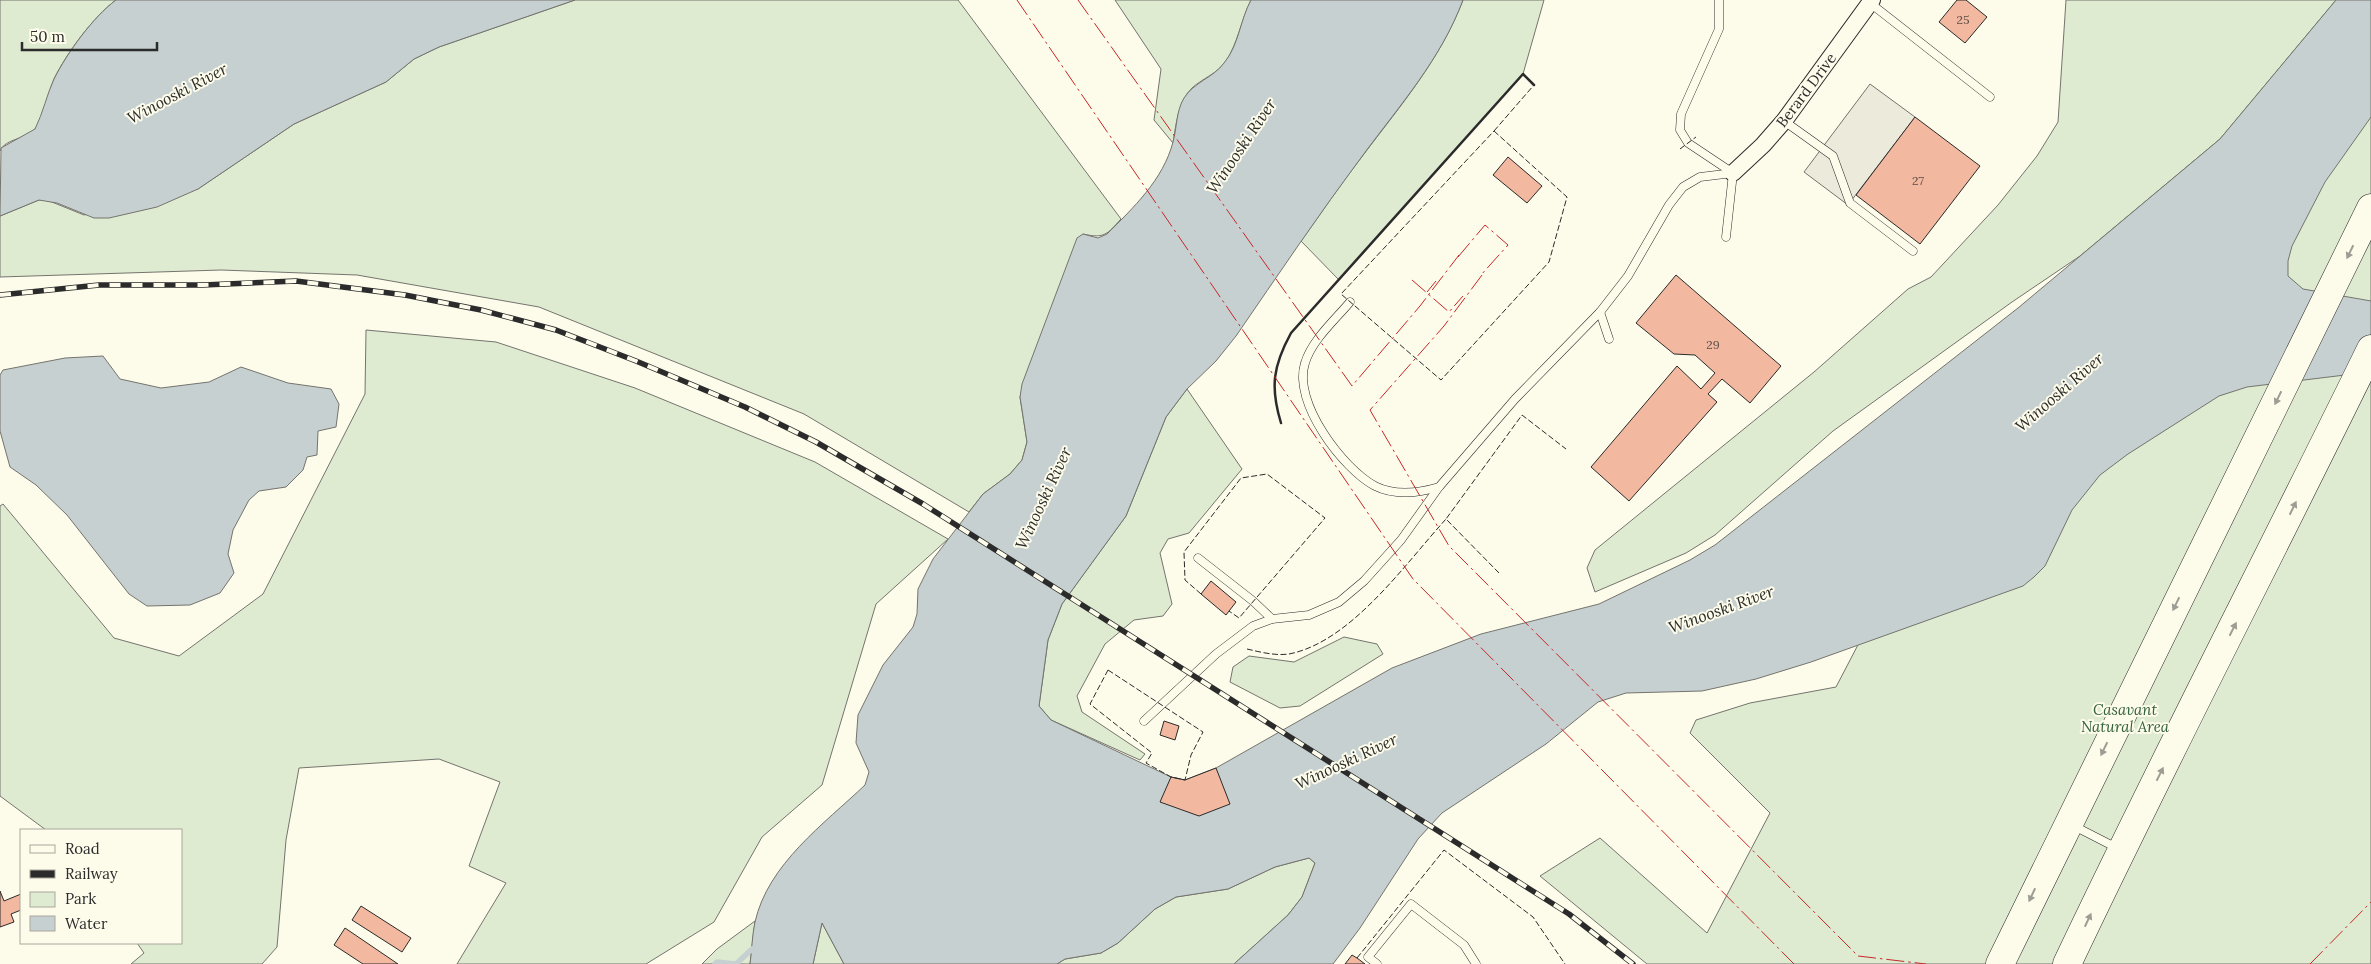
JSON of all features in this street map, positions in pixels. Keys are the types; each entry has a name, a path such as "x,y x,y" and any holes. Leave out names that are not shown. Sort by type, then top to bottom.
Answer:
{"highway":[{"path":"2000,964 2068,822 2371,208"},
{"path":"2067,964 2121,850 2272,552 2371,349"}],"street":[{"name":"Berard Drive","path":"1733,173 1764,145 1784,121 1871,2"}],"lane":[{"path":"1719,0 1719,29 1681,114 1680,130 1688,143 1733,173"},
{"path":"1871,2 1990,97"},
{"path":"1784,121 1833,156 1850,203 1913,251"},
{"path":"1726,237 1733,173"},
{"path":"1144,721 1216,654 1253,626 1272,619 1309,615 1339,602 1364,580 1401,540 1439,487 1515,399 1600,312 1628,276 1669,205 1683,187 1700,177 1733,173"},
{"path":"1350,302 1313,345 1304,364 1302,381 1308,404 1317,423 1350,468 1376,486 1400,493 1421,492 1439,487"},
{"path":"1600,312 1609,340"},
{"path":"1198,558 1253,601 1272,619"},
{"path":"2068,822 2121,850"},
{"path":"1377,964 1368,957 1411,904 1464,945 1476,964"}],"green space":[{"path":"0,0 116,0 89,26 66,59 54,79 39,124 31,133 11,141 0,151"},
{"path":"575,0 958,0 1121,219 1105,234 1096,236 1083,234 1020,397 1027,442 1022,460 1010,474 983,494 969,512 804,414 539,307 357,275 221,270 0,277 0,216 39,200 47,200 84,215 198,189 294,124 386,82 414,59 439,47"},
{"path":"1115,0 1251,0 1234,47 1226,61 1187,93 1178,114 1173,143 1154,120 1161,69"},
{"path":"1463,0 1544,0 1523,74 1339,280 1301,241 1432,61"},
{"path":"2066,0 2336,0 2220,139 2080,256 2012,302 1833,431 1715,535 1686,553 1595,592 1587,568 1595,550 1814,372 1908,289 1931,277 1998,205 2037,156 2058,122"},
{"name":"Casavant Natural Area","path":"2371,60 2371,964 1647,964 1540,876 1600,838 1707,933 1770,813 1690,733 1696,720 1750,703 1836,687 1884,595"},
{"path":"366,330 496,342 635,388 815,462 948,539 876,604 822,785 762,837 714,922 646,964 457,964 506,883 469,866 500,782 439,759 299,768 286,840 277,947 262,964 131,964 144,953 138,944 182,944 182,829 45,829 0,796 0,506 3,504 114,638 179,656 263,594 365,394"},
{"path":"1187,389 1242,469 1189,533 1168,539 1160,553 1172,604 1163,616 1134,620 1105,644 1077,696 1082,712 1145,754 1140,760 1051,720 1039,706 1048,640 1062,604 1126,516 1166,417"},
{"path":"1344,637 1377,644 1383,654 1300,706 1280,708 1230,682 1233,667 1249,656 1294,662"},
{"path":"1309,858 1315,863 1302,897 1288,915 1234,964 1057,964 1065,959 1101,953 1118,943 1155,909 1176,897 1228,889 1275,867"},
{"path":"755,921 750,964 702,964 717,949"},
{"path":"822,923 844,964 813,964"}],"shaded area":[{"path":"1870,84 1915,117 1848,205 1804,172"}],"water":[{"name":"Winooski River","path":"116,0 575,0 439,47 414,59 386,82 294,124 198,189 157,207 109,218 94,218 57,203 39,200 0,216 1,148 35,129 54,79 66,58 98,16"},
{"name":"Winooski River","path":"1251,0 1463,0 1454,22 1419,81 1330,200 1236,336 1216,361 1187,389 1166,417 1126,516 1062,604 1048,640 1039,706 1051,720 1171,777 1185,780 1216,768 1392,668 1481,634 1599,604 1690,560 1715,545 2018,308 2220,139 2336,0 2371,0 2371,117 2325,182 2292,246 2288,261 2288,276 2303,289 2371,301 2371,375 2345,375 2247,387 2219,396 2128,454 2100,475 2072,510 2045,566 2023,586 1811,662 1756,679 1702,691 1626,693 1598,702 1546,744 1442,813 1418,839 1360,928 1333,964 1234,964 1288,915 1302,897 1315,863 1309,858 1275,867 1228,889 1176,897 1155,909 1118,943 1101,953 1065,959 1057,964 844,964 822,923 813,964 750,964 755,922 762,901 772,882 800,846 865,785 869,772 856,743 858,715 883,665 913,627 917,614 918,589 933,559 983,494 1010,474 1022,460 1027,442 1020,397 1022,384 1077,238 1083,234 1098,238 1107,234 1155,181 1168,156 1174,137 1179,108 1184,98 1193,88 1215,73 1229,56"},
{"path":"103,356 120,379 161,388 209,382 241,367 288,383 331,389 339,404 336,427 318,431 317,455 307,457 303,470 286,487 259,491 249,500 233,530 228,554 234,573 220,593 190,605 147,606 129,594 67,515 36,485 10,467 0,431 0,375 3,370 65,358"}],"building":[{"path":"1957,0 1966,0 1987,17 1965,43 1939,22"},
{"path":"1915,117 1980,166 1920,244 1856,195"},
{"path":"1508,157 1542,186 1527,203 1493,175"},
{"path":"1676,275 1781,366 1750,403 1722,379 1708,394 1717,402 1629,501 1591,467 1677,366 1701,389 1715,373 1695,355 1674,354 1636,323"},
{"path":"1211,581 1236,602 1226,615 1201,594"},
{"path":"1164,721 1179,726 1175,740 1160,735"},
{"path":"1216,768 1230,804 1199,816 1160,802 1171,777 1185,780"},
{"path":"0,891 4,901 20,894 20,910 11,914 14,922 0,927"},
{"path":"361,906 411,938 402,952 352,920"},
{"path":"345,928 398,964 363,964 334,945"},
{"path":"1352,955 1357,958 1365,964 1345,964"}],"waterway":[{"path":"715,964 717,962 736,964 752,949"}],"railway":[{"path":"0,295 99,285 203,285 296,281 405,295 481,310 556,330 636,361 745,407 816,442 923,504 1569,914 1633,964"}],"fence":[{"path":"1494,131 1534,85"},
{"path":"1494,131 1567,197 1549,262 1441,380 1341,294 1494,131"},
{"path":"1680,149 1696,137"},
{"path":"1499,573 1446,519 1522,415 1566,449"},
{"path":"1201,594 1185,580 1184,552 1241,478 1267,474 1325,518 1239,618 1229,611"},
{"path":"1247,649 1273,654 1289,654 1312,647 1334,634 1375,599 1446,519"},
{"path":"1108,670 1203,732 1191,755 1185,780 1171,777 1146,763 1152,753 1090,704 1108,670"},
{"path":"1357,958 1444,850 1533,917 1565,964"}],"wall":[{"path":"1281,423 1275,398 1275,377 1280,356 1291,333 1523,74 1534,85"}],"power":[{"path":"1017,0 1413,579 1794,964"},
{"path":"1078,0 1352,386 1420,306 1459,255"},
{"path":"1458,257 1485,225 1508,245 1481,275"},
{"path":"1482,275 1444,326 1370,410 1449,546 1858,956 1926,964"},
{"path":"1412,280 1449,312 1463,296"},
{"path":"1427,292 1436,281"},
{"path":"2310,964 2371,902"}]}
